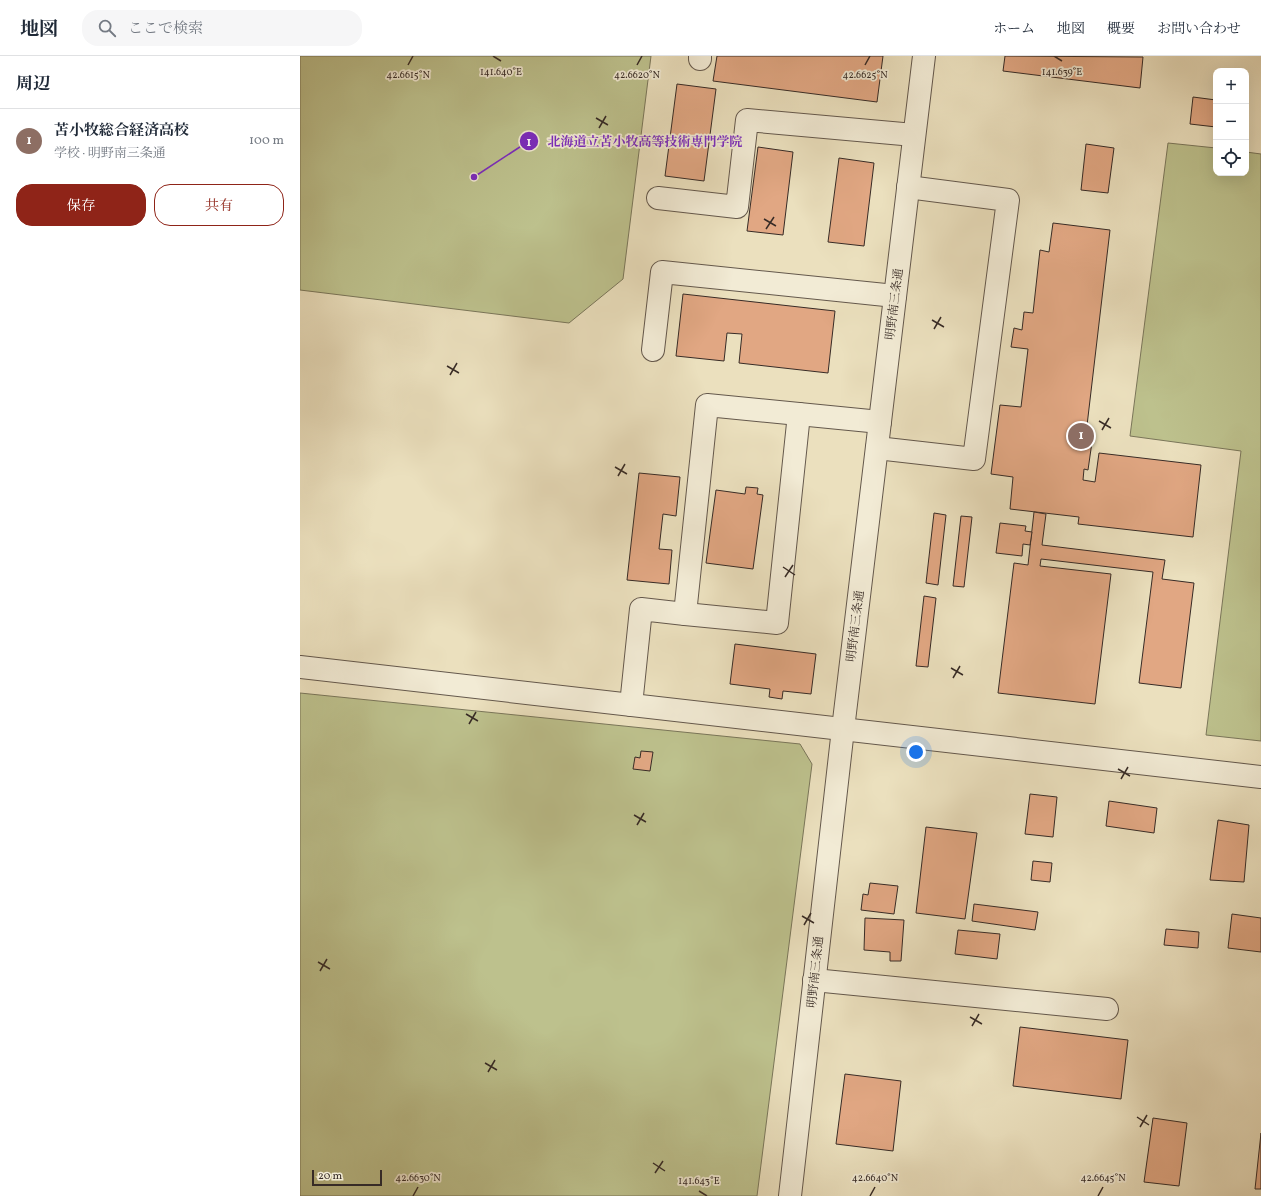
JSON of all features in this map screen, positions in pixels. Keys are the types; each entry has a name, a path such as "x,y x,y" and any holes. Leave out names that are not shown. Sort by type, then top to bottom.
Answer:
{"street":[{"name":"明野南三条通","path":"790,1196 843,729 924,56"},
{"path":"658,198 737,207 748,120 914,135"},
{"path":"877,448 974,458 1008,200 908,186"},
{"path":"653,350 662,272 895,296"},
{"path":"685,614 707,404 880,422"},
{"path":"631,705 641,609 777,623 799,414"},
{"path":"300,667 1261,777"},
{"path":"814,980 1107,1009"}],"green space":[{"path":"300,56 651,56 623,279 569,323 300,290"},
{"path":"1168,143 1213,148 1213,176 1249,176 1249,152 1261,154 1261,741 1206,735 1241,451 1130,436"},
{"path":"300,693 800,744 812,764 757,1196 300,1196"}],"building":[{"path":"717,56 883,56 877,102 713,81"},
{"path":"1005,56 1143,57 1140,88 1003,71"},
{"path":"677,84 716,89 704,181 665,176"},
{"path":"1193,97 1213,100 1213,127 1190,124"},
{"path":"1086,144 1114,148 1108,193 1081,190"},
{"path":"758,147 793,152 783,235 747,231"},
{"path":"839,158 874,163 864,246 828,242"},
{"path":"1053,223 1110,230 1086,434 1093,435 1088,470 1084,469 1083,480 1095,482 1099,453 1201,465 1193,537 1078,524 1079,517 1010,509 1013,477 991,474 1000,405 1021,407 1028,349 1011,347 1014,328 1022,330 1024,312 1033,313 1040,250 1049,252"},
{"path":"683,294 835,311 828,373 739,363 742,334 727,333 724,361 676,356"},
{"path":"639,473 680,477 676,516 663,514 659,549 672,550 669,584 627,580"},
{"path":"746,487 758,488 757,494 763,495 753,569 706,563 716,490 745,494"},
{"path":"1034,512 1046,514 1042,545 1165,560 1162,579 1194,583 1181,688 1139,683 1153,572 1041,559 1040,566 1111,574 1095,704 998,693 1014,563 1028,565"},
{"path":"934,513 946,515 938,585 926,583"},
{"path":"961,516 972,517 964,587 953,586"},
{"path":"1000,523 1026,526 1025,531 1032,532 1030,545 1023,544 1022,556 996,553"},
{"path":"924,596 936,598 928,667 916,666"},
{"path":"735,644 816,654 811,694 783,691 782,699 769,697 770,689 730,684"},
{"path":"641,751 653,752 650,771 633,769 635,757 640,758"},
{"path":"1030,794 1057,797 1053,837 1025,834"},
{"path":"1109,801 1157,808 1154,833 1106,826"},
{"path":"1218,820 1249,825 1244,882 1210,880"},
{"path":"926,827 977,833 965,919 916,913"},
{"path":"1033,861 1052,863 1050,882 1031,880"},
{"path":"870,883 898,886 894,914 861,910 863,894 868,895"},
{"path":"974,904 1038,912 1035,930 972,921"},
{"path":"1232,914 1261,918 1261,952 1228,948"},
{"path":"865,918 904,920 901,961 890,961 890,952 864,950"},
{"path":"1166,929 1199,932 1198,948 1164,945"},
{"path":"958,930 1000,934 997,959 955,954"},
{"path":"1020,1027 1128,1040 1121,1099 1013,1086"},
{"path":"845,1074 901,1081 893,1151 836,1144"},
{"path":"1153,1118 1187,1123 1179,1186 1144,1182"},
{"path":"1261,1133 1261,1189 1255,1189"}],"place":[{"name":"北海道立苫小牧高等技術専門学院","path":"474,177"},
{"name":"苫小牧総合経済高校","path":"1081,436"}]}
